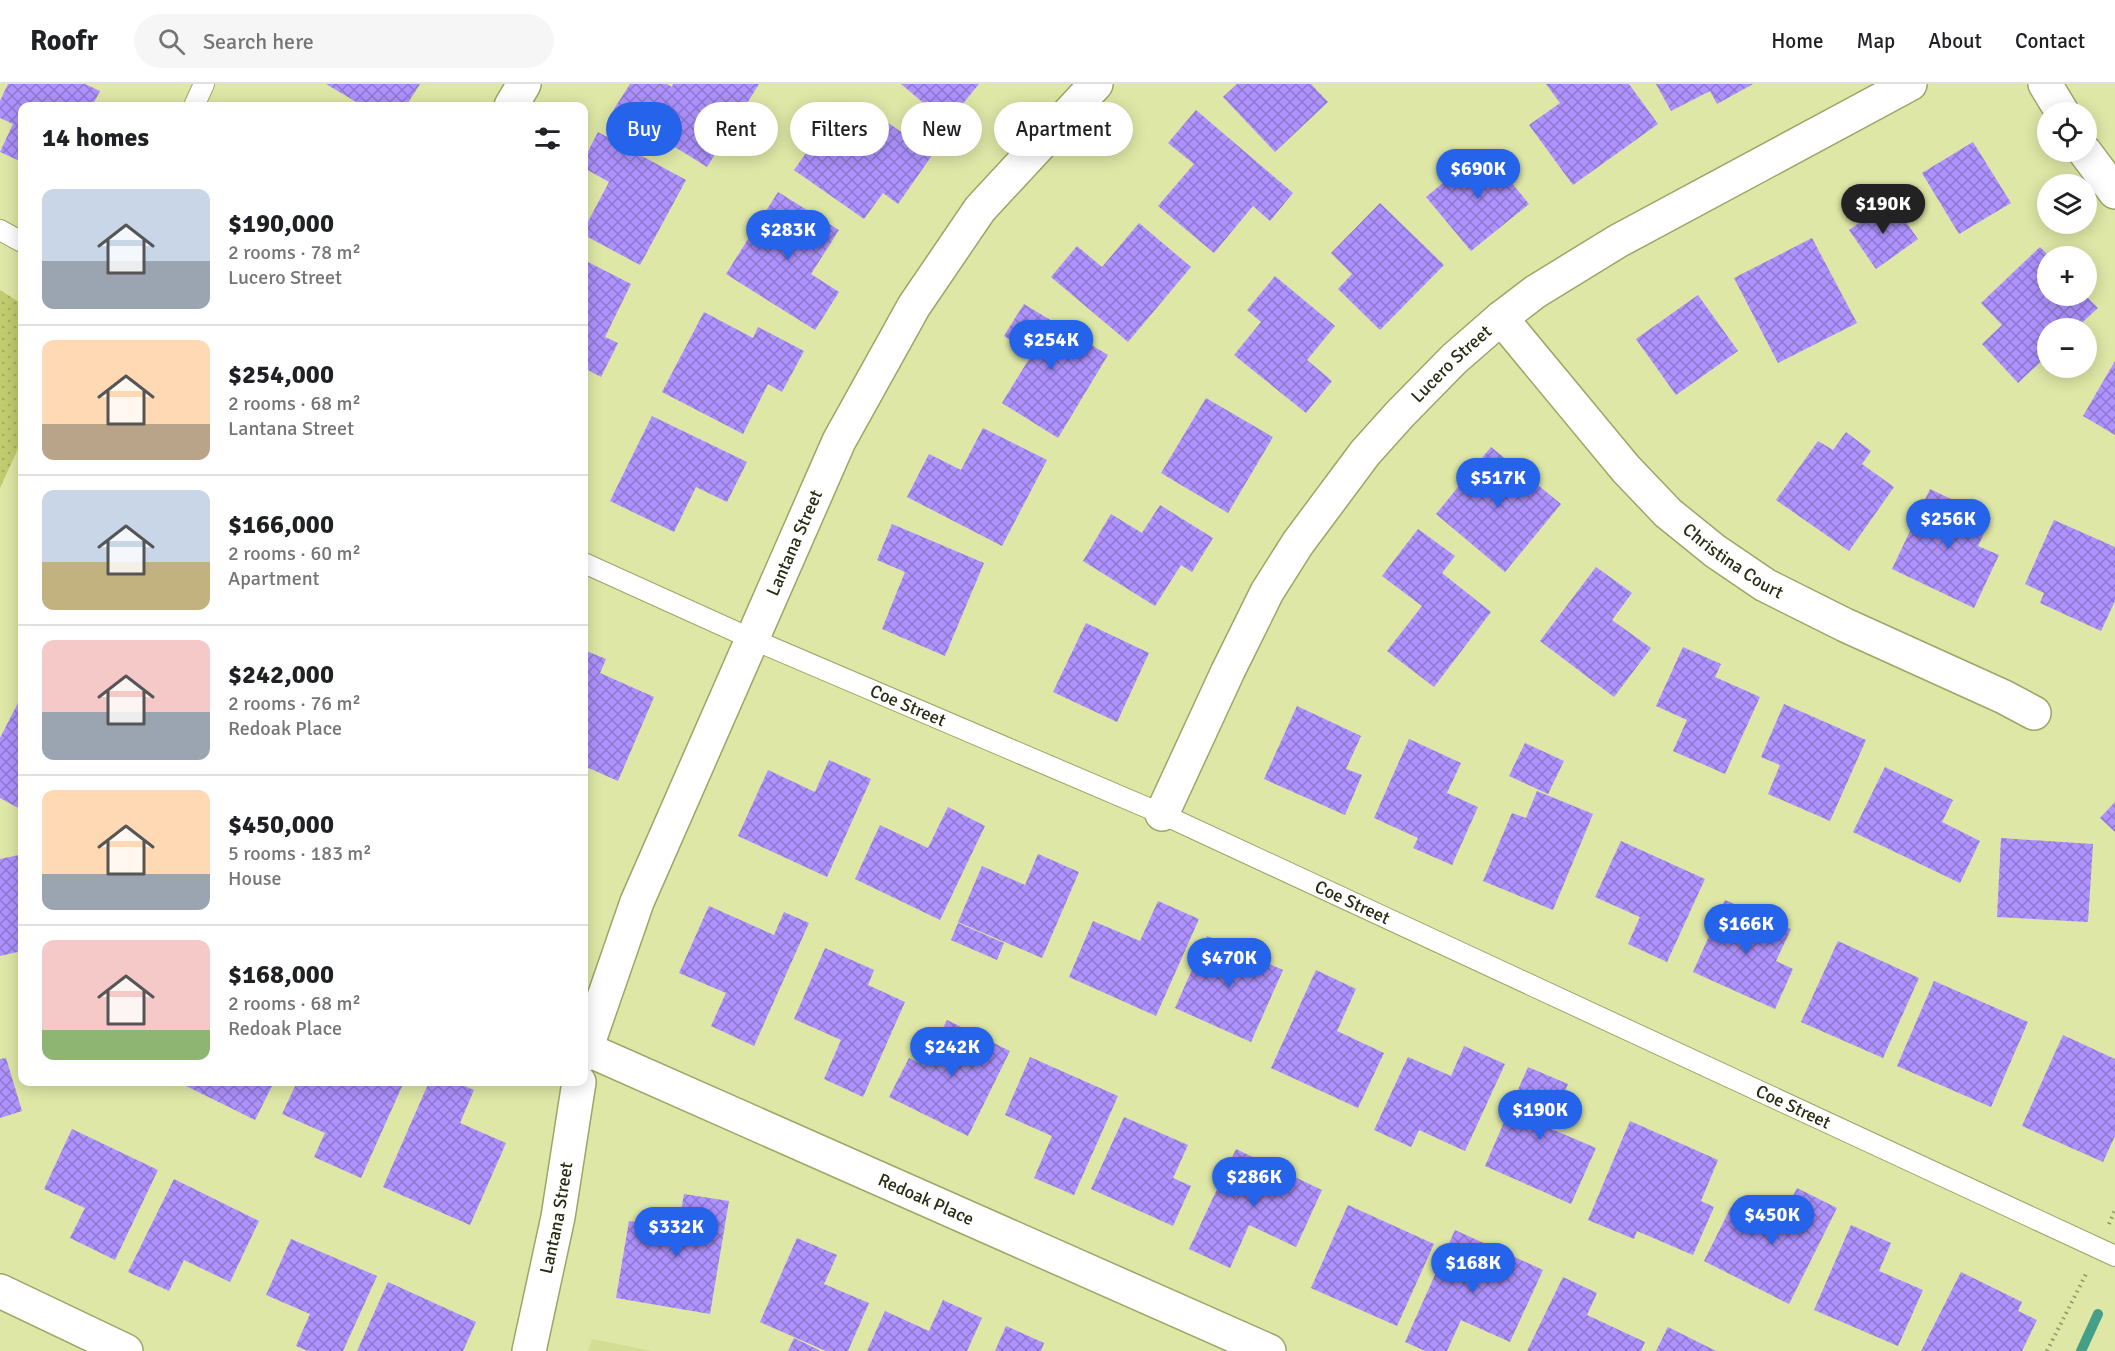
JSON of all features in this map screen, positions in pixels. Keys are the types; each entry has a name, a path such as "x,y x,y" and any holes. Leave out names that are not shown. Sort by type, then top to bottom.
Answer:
{"street":[{"path":"513,102 524,84"},
{"name":"Lantana Street","path":"588,1039 637,902 839,441 914,306 980,209 1096,84"},
{"name":"Lucero Street","path":"1162,814 1267,592 1299,543 1365,453 1454,359 1535,292 1618,241 1910,84"},
{"path":"2045,84 2056,102"},
{"path":"2092,162 2115,192"},
{"name":"Christina Court","path":"1501,318 1626,469 1668,513 1715,551 1765,585 2034,713"},
{"name":"Redoak Place","path":"588,1052 1269,1351"},
{"name":"Lantana Street","path":"529,1351 558,1217 578,1086"},
{"path":"0,1291 126,1351"}],"lane":[{"path":"196,102 204,84"},
{"path":"0,230 18,240"},
{"name":"Coe Street","path":"588,564 752,639 1162,814 2107,1252"}],"path":[{"path":"2047,1351 2107,1252"}],"shaded area":[{"path":"0,290 18,301 18,449 0,488"},
{"path":"592,1339 652,1351 588,1351"}],"building":[{"path":"8,84 85,84 100,91 94,102 18,102 18,160 0,152 13,124 0,118 0,101"},
{"path":"326,84 420,84 409,102 356,102"},
{"path":"630,84 667,84 672,87 673,84 759,84 748,102 694,102 694,156 714,156 707,167 682,151 682,102 618,102"},
{"path":"901,84 979,84 964,102 922,102"},
{"path":"1237,84 1311,84 1328,102 1275,152 1223,97"},
{"path":"1546,84 1629,84 1658,124 1573,185 1529,125 1560,103"},
{"path":"1656,84 1753,84 1717,104 1710,91 1671,111"},
{"path":"1196,110 1293,193 1270,221 1253,206 1214,253 1158,206 1194,164 1168,143"},
{"path":"889,123 901,132 901,156 932,156 898,204 883,193 864,219 794,170 804,156 889,156"},
{"path":"598,132 606,136 606,156 642,156 686,180 640,265 588,237 588,221 609,182 588,170 588,151"},
{"path":"1973,142 2011,203 1959,234 1922,173"},
{"path":"1484,149 1529,204 1471,251 1426,197"},
{"path":"778,192 839,230 811,274 839,292 815,330 726,274"},
{"path":"1891,201 1918,239 1876,269 1849,230"},
{"path":"1380,203 1444,265 1380,330 1338,289 1352,274 1331,253"},
{"path":"1139,223 1191,267 1128,342 1051,277 1077,246 1102,267"},
{"path":"1812,238 1857,323 1778,363 1734,278"},
{"path":"2037,250 2037,306 2096,306 2098,308 2087,318 2037,318 2037,365 2018,383 1982,344 2002,325 1981,303"},
{"path":"588,262 631,284 605,337 618,343 601,377 588,370"},
{"path":"1275,276 1335,326 1307,360 1332,381 1306,413 1234,355 1261,322 1247,310"},
{"path":"1698,295 1738,351 1676,395 1636,339"},
{"path":"1024,304 1108,355 1058,438 1002,403 1032,354 1004,336"},
{"path":"704,312 753,338 758,327 804,351 782,392 768,384 743,434 662,392"},
{"path":"2115,361 2115,435 2083,416"},
{"path":"1206,398 1273,437 1228,513 1161,473"},
{"path":"652,416 747,462 727,502 696,487 674,532 610,501"},
{"path":"983,428 1047,460 1002,546 907,497 929,454 961,470"},
{"path":"1846,432 1871,451 1862,464 1894,487 1849,551 1776,500 1818,441 1833,450"},
{"path":"1491,447 1561,504 1505,572 1436,514"},
{"path":"1930,489 1991,518 1978,546 1999,555 1974,608 1892,569"},
{"path":"1160,505 1213,538 1192,572 1181,565 1155,606 1083,561 1111,514 1142,533"},
{"path":"2054,520 2115,547 2115,601 2101,631 2040,603 2044,593 2025,584"},
{"path":"892,524 984,563 945,656 882,629 905,572 877,560"},
{"path":"1418,529 1455,556 1442,573 1491,612 1434,687 1387,651 1422,606 1382,576"},
{"path":"1596,567 1632,593 1612,620 1651,648 1614,697 1540,641"},
{"path":"1086,623 1149,653 1117,722 1053,692"},
{"path":"1683,647 1721,664 1715,677 1760,697 1725,774 1673,751 1687,720 1656,706"},
{"path":"588,652 606,659 600,673 654,697 618,781 588,768"},
{"path":"18,703 18,808 0,798 0,738"},
{"path":"1784,704 1866,740 1830,821 1768,794 1780,765 1761,757"},
{"path":"1297,706 1361,736 1346,769 1362,775 1345,815 1264,779"},
{"path":"1409,739 1461,763 1447,793 1478,807 1452,865 1413,848 1418,838 1374,818"},
{"path":"1525,743 1564,761 1548,794 1509,776"},
{"path":"829,760 871,779 827,877 738,836 768,770 815,792"},
{"path":"1885,767 1953,800 1942,822 1980,841 1960,883 1853,832"},
{"path":"1537,791 1593,814 1553,910 1483,881 1512,813 1526,818"},
{"path":"2115,802 2115,832 2100,818"},
{"path":"948,807 985,826 940,920 855,879 880,825 928,848"},
{"path":"2001,838 2093,844 2088,922 1997,917"},
{"path":"1621,841 1705,879 1667,962 1628,944 1640,917 1595,897"},
{"path":"1038,854 1079,872 1042,958 958,922 982,866 1025,885"},
{"path":"18,855 18,952 0,956 0,859"},
{"path":"1725,900 1791,929 1776,961 1793,969 1775,1009 1693,972"},
{"path":"1158,901 1199,919 1156,1016 1069,977 1093,921 1140,941"},
{"path":"709,906 774,935 784,912 809,923 754,1046 711,1026 726,993 679,973"},
{"path":"958,923 1004,943 997,960 951,940"},
{"path":"1207,936 1283,970 1251,1042 1175,1008"},
{"path":"1838,941 1919,978 1883,1058 1801,1022"},
{"path":"825,948 874,970 868,985 905,1002 863,1097 824,1079 841,1040 794,1019"},
{"path":"1316,970 1356,989 1337,1031 1384,1053 1358,1108 1271,1068"},
{"path":"1934,981 2028,1022 1991,1107 1897,1066"},
{"path":"947,1020 1010,1051 968,1136 889,1097 909,1058 925,1066"},
{"path":"2063,1035 2115,1059 2115,1136 2103,1162 2022,1126"},
{"path":"1464,1046 1505,1064 1465,1151 1419,1130 1411,1147 1374,1130 1408,1057 1451,1076"},
{"path":"1030,1057 1118,1096 1074,1195 1034,1178 1052,1136 1005,1115"},
{"path":"6,1058 22,1111 0,1118 0,1059"},
{"path":"1528,1067 1568,1084 1549,1128 1596,1148 1571,1204 1485,1166"},
{"path":"186,1086 272,1086 255,1120"},
{"path":"295,1086 402,1086 361,1178 314,1157 325,1133 282,1114"},
{"path":"427,1086 464,1086 474,1090 460,1123 506,1143 470,1225 383,1187"},
{"path":"1124,1117 1188,1145 1173,1178 1191,1186 1173,1226 1091,1189"},
{"path":"1630,1121 1718,1160 1701,1201 1714,1207 1693,1255 1637,1231 1634,1239 1588,1220"},
{"path":"72,1129 158,1170 115,1260 70,1238 85,1208 44,1189"},
{"path":"1236,1149 1322,1190 1296,1247 1249,1225 1230,1268 1189,1249"},
{"path":"174,1179 259,1221 230,1282 184,1260 169,1291 128,1272"},
{"path":"1797,1188 1837,1208 1789,1304 1704,1261 1731,1207 1776,1230"},
{"path":"684,1194 729,1201 710,1314 616,1298 629,1221 678,1229"},
{"path":"1348,1205 1434,1244 1397,1326 1311,1288"},
{"path":"1851,1225 1891,1243 1879,1271 1923,1290 1898,1346 1814,1310"},
{"path":"1455,1230 1543,1270 1510,1342 1461,1320 1447,1351 1425,1351 1405,1342"},
{"path":"797,1238 837,1255 824,1284 869,1303 848,1351 826,1351 760,1322"},
{"path":"291,1239 377,1276 343,1351 308,1351 296,1346 310,1314 266,1295"},
{"path":"1961,1272 2022,1302 2018,1311 2037,1320 2022,1351 1921,1351"},
{"path":"1563,1277 1597,1293 1587,1315 1645,1342 1641,1351 1527,1351"},
{"path":"388,1282 476,1322 463,1351 357,1351"},
{"path":"943,1300 982,1318 967,1351 867,1351 885,1311 929,1331"},
{"path":"1006,1326 1044,1343 1041,1351 995,1351"},
{"path":"1668,1327 1716,1351 1656,1351"},
{"path":"794,1338 821,1351 788,1351"}],"waterway":[{"path":"2081,1351 2098,1314"}]}
